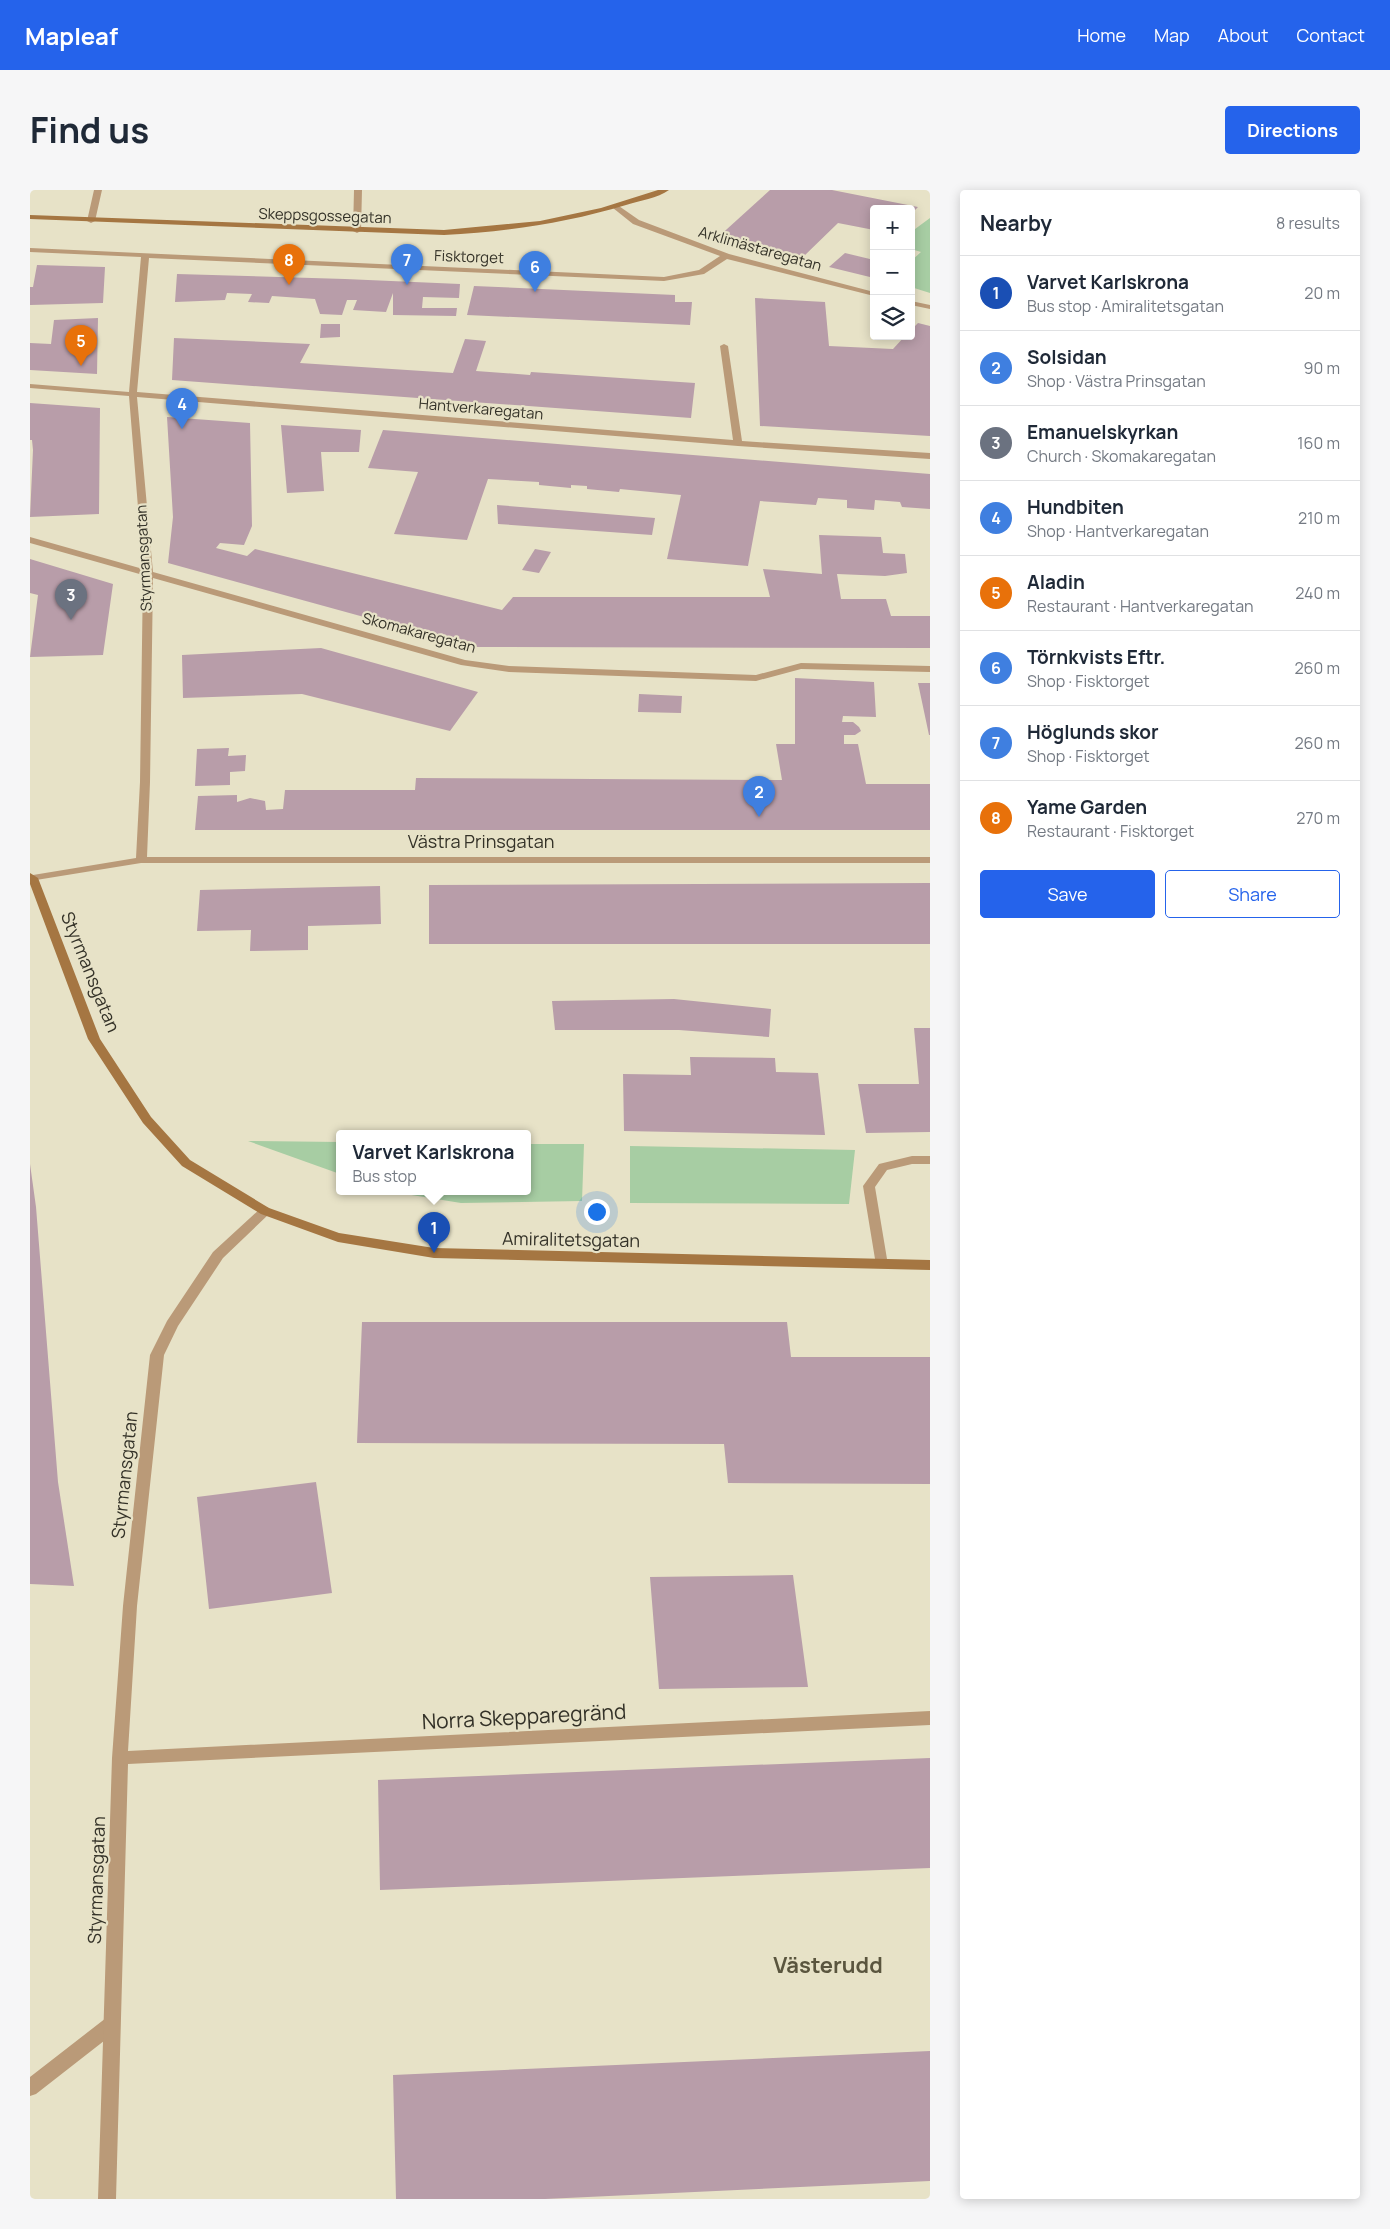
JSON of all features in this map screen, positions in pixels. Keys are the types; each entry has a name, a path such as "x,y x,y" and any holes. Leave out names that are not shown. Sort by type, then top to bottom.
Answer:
{"street":[{"path":"91,221 98,190"},
{"path":"357,231 358,190"},
{"name":"Skeppsgossegatan","path":"30,217 357,231 476,232 525,226 616,206 665,190"},
{"name":"Arklimästaregatan","path":"616,206 636,222 726,256 870,293"},
{"path":"30,250 146,257"},
{"name":"Fisktorget","path":"146,257 664,279 701,272 726,256"},
{"name":"Styrmansgatan","path":"141,860 145,782 148,572 133,395 146,257"},
{"path":"915,304 930,307"},
{"path":"724,346 738,443"},
{"name":"Hantverkaregatan","path":"30,386 738,443 930,456"},
{"name":"Skomakaregatan","path":"30,540 464,663 509,669 756,678 801,666 930,669"},
{"name":"Västra Prinsgatan","path":"31,877 141,860 930,860"},
{"name":"Styrmansgatan","path":"31,877 94,1039 147,1120 186,1163 265,1211 218,1255 172,1324 157,1356 130,1606 120,1758 107,2199"},
{"path":"882,1265 869,1186 883,1167 912,1160 930,1160"},
{"name":"Amiralitetsgatan","path":"265,1211 338,1237 434,1253 536,1257 930,1265"},
{"name":"Norra Skepparegränd","path":"120,1758 930,1718"},
{"path":"30,2088 112,2024"}],"green space":[{"path":"930,218 930,293 915,288 915,257 921,252 915,250 915,229"},
{"path":"248,1141 336,1142 336,1173"},
{"path":"531,1144 584,1144 582,1201 461,1203 412,1195 531,1195"},
{"path":"630,1146 855,1150 849,1204 630,1203"}],"building":[{"path":"770,190 832,190 908,205 870,205 870,229 838,223 802,258 716,239"},
{"path":"845,253 870,259 870,277 829,267"},
{"path":"37,265 105,267 103,303 30,305 30,287 33,287"},
{"path":"177,274 460,284 459,298 423,297 422,308 457,308 456,316 393,315 393,293 386,312 353,310 357,300 347,300 342,315 320,314 315,299 272,296 269,303 248,302 252,294 227,293 225,300 175,302"},
{"path":"474,286 675,295 675,302 692,302 690,325 467,315"},
{"path":"755,298 825,302 829,346 893,349 901,340 915,340 915,326 918,323 930,326 930,436 760,426"},
{"path":"98,318 97,374 30,370 30,343 51,344 54,320"},
{"path":"321,324 340,324 340,337 320,338"},
{"path":"174,338 310,344 300,363 453,373 465,339 486,341 476,371 530,375 531,372 695,383 691,418 172,380"},
{"path":"30,403 100,408 99,514 30,517 33,450 32,440 30,440"},
{"path":"167,417 250,423 252,526 244,545 220,543 216,548 247,556 255,549 502,610 513,597 770,597 763,569 822,574 819,535 881,537 883,553 905,554 907,573 885,576 837,574 841,599 886,599 891,616 930,616 930,648 473,647 168,563 173,517"},
{"path":"281,425 361,430 359,452 321,452 324,491 287,493"},
{"path":"383,430 930,474 930,509 902,507 900,502 875,500 874,510 847,508 847,500 818,498 816,505 760,501 748,566 667,559 681,495 620,489 619,492 587,489 587,486 571,485 571,488 539,485 539,482 488,479 467,540 394,534 418,472 368,468"},
{"path":"497,505 655,518 652,535 498,524"},
{"path":"535,549 551,552 539,573 522,570"},
{"path":"30,559 113,584 103,655 30,657 38,595 30,593"},
{"path":"321,648 478,692 450,731 302,694 183,698 182,655"},
{"path":"795,678 874,682 876,717 843,716 842,722 853,722 861,731 855,735 844,735 844,744 858,744 866,784 930,784 930,830 195,830 198,796 237,795 237,802 250,798 265,801 266,810 283,809 285,790 415,790 416,778 782,780 776,744 795,744"},
{"path":"918,683 930,683 930,735 929,735"},
{"path":"639,694 682,696 681,713 638,712"},
{"path":"229,748 228,756 246,755 245,771 230,772 230,785 195,786 197,749"},
{"path":"930,883 930,944 429,944 429,885"},
{"path":"380,886 381,924 308,926 308,950 250,951 251,930 197,931 200,890"},
{"path":"674,999 771,1009 769,1037 679,1030 555,1030 552,1001"},
{"path":"914,1028 930,1028 930,1132 866,1133 858,1084 919,1084"},
{"path":"690,1057 775,1058 776,1072 818,1073 825,1135 624,1131 623,1074 691,1075"},
{"path":"30,1164 36,1207 58,1482 74,1586 30,1584"},
{"path":"362,1322 787,1322 791,1357 930,1357 930,1484 728,1483 724,1444 357,1443"},
{"path":"316,1482 332,1593 209,1609 197,1497"},
{"path":"793,1575 808,1687 659,1689 650,1577"},
{"path":"930,1758 930,1868 380,1890 378,1780"},
{"path":"930,2051 930,2181 545,2199 396,2199 393,2075"}],"place":[{"name":"Yame Garden","path":"289,285"},
{"name":"Höglunds skor","path":"407,285"},
{"name":"Törnkvists Eftr.","path":"535,292"},
{"name":"Aladin","path":"81,366"},
{"name":"Hundbiten","path":"182,429"},
{"name":"Emanuelskyrkan","path":"71,620"},
{"name":"Solsidan","path":"759,817"},
{"name":"Varvet Karlskrona","path":"434,1253"}],"district":[{"name":"Västerudd","path":"828,1965"}]}
